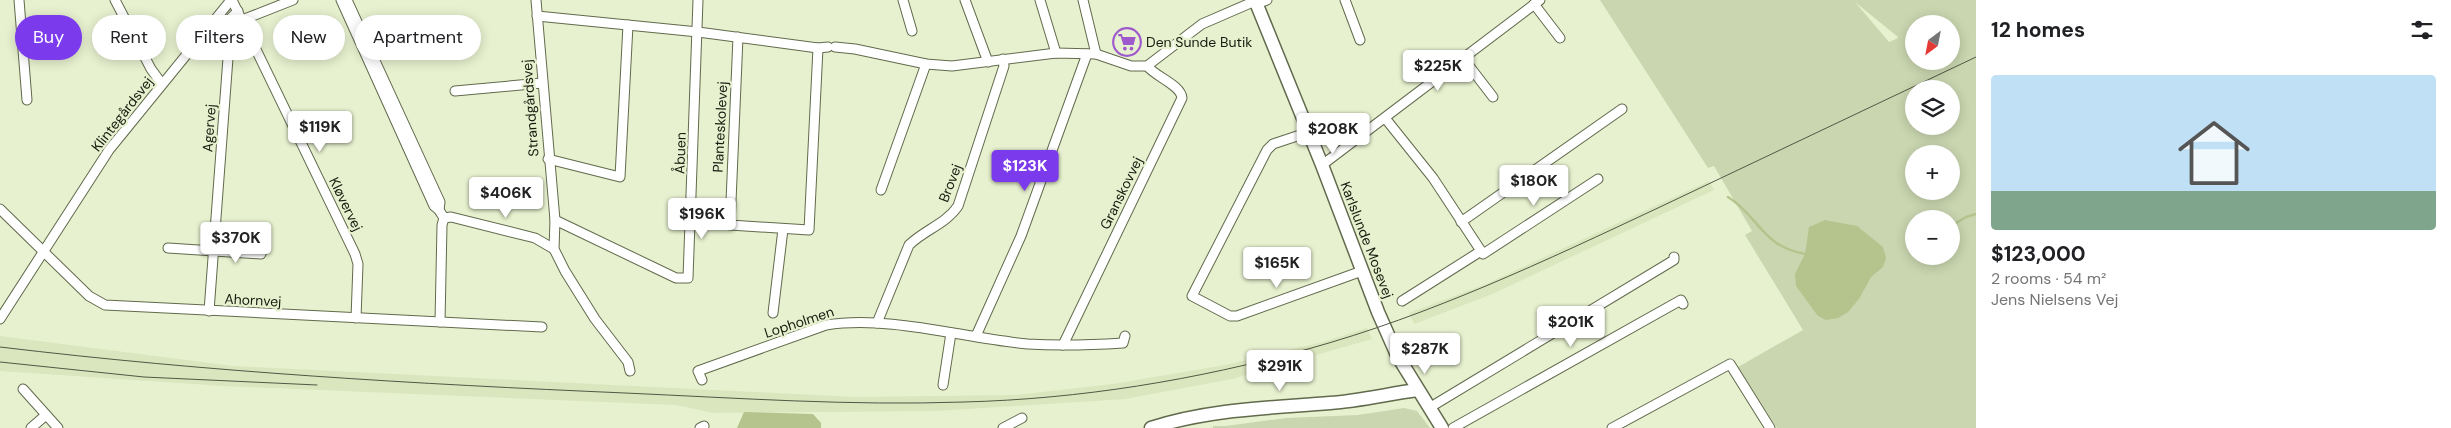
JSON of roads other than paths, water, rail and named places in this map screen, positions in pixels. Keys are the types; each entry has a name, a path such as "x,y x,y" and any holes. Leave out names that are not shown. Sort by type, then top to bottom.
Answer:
{"street":[{"path":"19,0 27,100"},
{"path":"115,0 151,69 162,84"},
{"name":"Klintegårdsvej","path":"0,319 109,150 231,0"},
{"name":"Kløvervej","path":"231,0 239,15"},
{"path":"243,15 293,0"},
{"path":"341,0 434,206 441,214 535,238 554,249"},
{"path":"347,0 440,202 442,225 440,322"},
{"name":"Strandgårdsvej","path":"536,0 548,159 555,220 554,249 579,296 628,362 630,370"},
{"path":"698,0 698,32"},
{"path":"903,0 912,31"},
{"path":"965,0 988,62"},
{"path":"1040,0 1056,53"},
{"path":"976,336 1021,236 1092,54 1083,0"},
{"path":"1345,0 1360,40"},
{"path":"537,16 698,32 818,48 855,49 926,64 952,66 1056,53 1092,54 1131,66 1147,66 1202,24 1258,1"},
{"name":"Karlslunde Mosevej","path":"1258,1 1385,328 1417,390 1442,428"},
{"path":"1322,165 1537,2 1560,38"},
{"path":"548,159 620,177 628,25"},
{"name":"Åbuen","path":"555,220 676,278 688,278 698,32"},
{"name":"Planteskolevej","path":"738,37 730,225 809,230 818,48"},
{"path":"1463,58 1493,97"},
{"name":"Brovej","path":"877,323 909,245 916,238 947,218 958,206 1004,66 1003,59"},
{"name":"Agervej","path":"209,311 228,60"},
{"name":"Kløvervej","path":"261,60 355,254 358,264 356,318"},
{"path":"881,190 926,64"},
{"name":"Granskovvej","path":"1063,345 1182,98 1177,88 1154,74 1147,66"},
{"path":"455,91 542,83"},
{"path":"1461,222 1622,109"},
{"path":"1385,118 1433,178 1482,252"},
{"path":"1309,132 1273,144 1267,150 1192,296 1230,316 1237,316 1362,271"},
{"path":"1402,301 1598,179"},
{"name":"Ahornvej","path":"0,209 89,296 105,305 542,327"},
{"path":"773,313 776,304 783,229"},
{"path":"168,248 261,254"},
{"path":"1429,408 1674,260 1674,257"},
{"path":"1453,428 1681,300 1683,304"},
{"name":"Lopholmen","path":"702,380 698,371 826,325 848,322 877,323 1027,344 1123,343 1125,336"},
{"path":"943,386 951,333"},
{"path":"1612,428 1730,364 1770,428"},
{"path":"23,389 58,428"},
{"path":"1151,428 1204,416 1257,408 1332,403 1417,390"},
{"path":"31,428 46,415"},
{"path":"1003,428 1022,418"}],"waterway":[{"path":"1728,197 1747,213 1769,237 1790,250 1805,254"},
{"path":"1960,221 1976,214"}],"tram line":[{"path":"0,347 78,356 312,376 468,386 794,401 964,402 1051,397 1138,386 1223,370 1308,349 1399,320 1487,286 1660,207 1976,57"},
{"path":"0,362 144,377 317,385"}],"place":[{"name":"Den Sunde Butik","path":"1127,42"}]}
